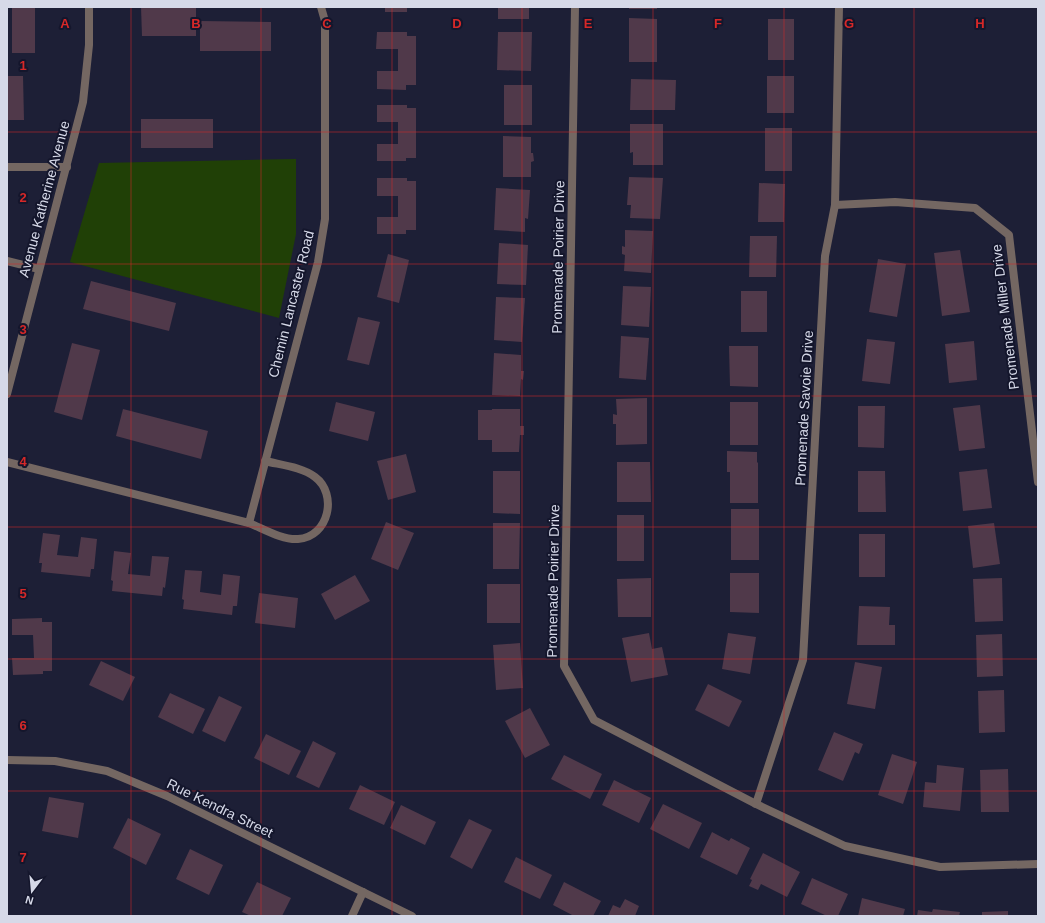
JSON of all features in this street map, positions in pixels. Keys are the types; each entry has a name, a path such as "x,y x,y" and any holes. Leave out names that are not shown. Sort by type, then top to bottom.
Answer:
{"street":[{"name":"Avenue Katherine Avenue","path":"7,394 83,102 89,45 89,7"},
{"name":"Chemin Lancaster Road","path":"249,523 318,262 325,219 325,21 321,7"},
{"name":"Promenade Poirier Drive","path":"575,7 564,666 594,720 756,804 845,846 940,867 1038,864"},
{"name":"Promenade Savoie Drive","path":"756,804 803,660 825,256 835,205 839,7"},
{"path":"7,167 67,167"},
{"name":"Promenade Miller Drive","path":"835,205 895,202 975,208 1009,235 1038,482"},
{"path":"7,261 39,270"},
{"path":"7,462 249,523 284,537 297,539 311,537 321,528 327,516 328,500 324,485 314,476 301,470 265,461"},
{"name":"Rue Kendra Street","path":"7,760 55,761 108,771 167,796 412,916"},
{"path":"352,916 363,892"}],"green space":[{"path":"296,159 296,234 279,318 70,262 99,163"}],"building":[{"path":"141,7 196,7 196,36 142,36"},
{"path":"385,7 407,7 407,12 385,12"},
{"path":"498,7 529,7 529,19 498,19"},
{"path":"629,7 657,7 657,9 629,9"},
{"path":"12,8 35,8 35,53 12,53"},
{"path":"629,18 657,19 657,62 629,62"},
{"path":"768,19 794,19 794,60 768,60"},
{"path":"200,21 271,22 271,51 200,51"},
{"path":"377,32 407,32 407,36 416,36 416,85 406,85 406,90 377,89 377,71 398,71 398,49 376,49"},
{"path":"498,32 532,32 531,71 497,70"},
{"path":"7,76 23,76 24,120 7,120"},
{"path":"767,76 794,76 794,113 767,113"},
{"path":"631,79 676,80 675,110 630,110"},
{"path":"504,85 532,85 532,125 504,125"},
{"path":"377,105 407,105 407,108 416,108 416,158 406,158 406,161 377,161 377,144 398,144 398,122 377,122"},
{"path":"141,119 213,119 213,148 141,148"},
{"path":"630,124 663,124 663,165 633,165 633,152 630,153"},
{"path":"765,128 792,128 792,171 765,171"},
{"path":"503,136 531,137 531,153 533,153 534,161 531,162 531,177 503,177"},
{"path":"629,177 663,178 660,219 630,218 631,205 627,205"},
{"path":"377,178 407,178 407,181 416,181 416,230 406,230 406,234 377,234 377,217 398,217 398,196 377,196"},
{"path":"759,183 785,184 784,222 758,222"},
{"path":"496,188 530,190 528,219 525,218 525,232 494,230"},
{"path":"625,230 653,231 651,273 624,271 625,255 622,254 622,246 625,247"},
{"path":"750,236 777,236 776,277 749,277"},
{"path":"499,243 528,245 526,285 497,284"},
{"path":"960,250 970,312 942,316 934,253"},
{"path":"388,254 409,260 399,303 377,297"},
{"path":"878,259 906,264 897,317 869,312"},
{"path":"91,281 176,303 169,331 83,309"},
{"path":"623,286 651,287 649,327 621,325"},
{"path":"741,291 767,291 767,332 741,332"},
{"path":"496,297 525,298 522,342 494,340"},
{"path":"358,317 380,322 369,365 347,360"},
{"path":"621,336 649,338 646,380 619,378"},
{"path":"867,339 895,342 890,384 862,381"},
{"path":"974,341 977,380 949,383 945,344"},
{"path":"72,343 100,350 82,420 54,412"},
{"path":"729,346 758,346 758,387 730,386"},
{"path":"494,353 521,355 521,371 524,371 523,380 521,379 520,396 492,395"},
{"path":"647,398 647,444 616,445 616,424 613,424 613,414 617,415 616,399"},
{"path":"336,402 375,412 368,441 329,431"},
{"path":"730,402 758,402 758,445 730,445"},
{"path":"980,405 985,448 959,451 953,408"},
{"path":"858,406 885,406 884,448 858,447"},
{"path":"123,409 208,431 201,459 116,436"},
{"path":"520,409 520,426 524,426 524,435 520,435 519,452 492,452 492,440 478,440 478,410"},
{"path":"727,451 757,452 758,503 730,503 730,472 727,472"},
{"path":"406,454 416,492 388,500 377,461"},
{"path":"617,462 650,462 651,502 617,502"},
{"path":"987,469 992,508 963,511 959,472"},
{"path":"493,471 520,471 520,514 493,513"},
{"path":"858,471 885,471 886,512 858,512"},
{"path":"731,509 759,509 759,560 731,560"},
{"path":"617,515 644,515 644,561 617,561"},
{"path":"386,522 414,533 398,570 371,559"},
{"path":"493,523 520,523 519,569 493,569"},
{"path":"994,523 1000,564 973,568 968,526"},
{"path":"43,533 60,535 57,555 78,557 81,537 97,539 94,569 91,569 90,577 41,572 42,563 39,563"},
{"path":"859,534 885,534 885,577 859,577"},
{"path":"114,551 131,553 128,574 150,576 152,556 169,557 165,588 163,587 162,596 112,591 113,581 111,580"},
{"path":"185,570 202,571 200,592 221,595 223,574 240,576 237,606 233,606 232,615 183,609 184,600 182,599"},
{"path":"730,573 759,573 759,613 730,612"},
{"path":"355,575 370,601 335,620 321,594"},
{"path":"651,578 651,617 618,617 617,579"},
{"path":"1002,578 1003,621 975,622 973,579"},
{"path":"487,584 520,584 520,623 487,623"},
{"path":"259,593 298,598 295,628 255,623"},
{"path":"859,606 890,607 889,625 895,625 895,645 857,645"},
{"path":"42,618 42,622 52,622 52,671 43,671 43,674 13,675 12,658 34,658 33,635 12,635 12,619"},
{"path":"649,633 652,649 662,647 668,675 631,682 622,638"},
{"path":"728,633 756,637 750,674 722,669"},
{"path":"1002,634 1003,676 977,677 976,635"},
{"path":"520,643 523,688 496,690 493,645"},
{"path":"101,661 135,677 123,701 89,685"},
{"path":"855,662 882,667 875,709 847,704"},
{"path":"708,684 742,701 729,727 695,710"},
{"path":"1004,690 1005,732 979,733 978,691"},
{"path":"170,693 205,709 193,734 158,717"},
{"path":"219,696 242,707 225,742 202,731"},
{"path":"530,708 550,745 525,758 505,721"},
{"path":"834,732 863,744 859,754 855,752 843,781 818,770"},
{"path":"266,734 301,751 289,775 254,758"},
{"path":"313,741 336,753 319,788 296,777"},
{"path":"892,754 917,762 903,804 878,795"},
{"path":"564,755 602,774 590,799 551,779"},
{"path":"937,765 964,768 960,811 923,807 925,782 936,783"},
{"path":"1008,769 1009,812 981,812 980,770"},
{"path":"614,780 651,798 639,823 602,805"},
{"path":"360,785 395,802 384,825 349,809"},
{"path":"49,797 84,803 78,838 42,831"},
{"path":"663,804 702,823 689,849 650,829"},
{"path":"401,805 436,822 425,845 390,828"},
{"path":"128,818 161,834 146,865 113,848"},
{"path":"469,819 492,830 472,869 450,857"},
{"path":"712,832 729,841 731,838 750,848 737,875 700,857"},
{"path":"190,849 223,865 209,895 176,879"},
{"path":"763,853 800,872 787,897 761,884 758,890 749,886 752,880 750,879"},
{"path":"516,857 552,875 540,899 504,882"},
{"path":"812,878 848,894 838,916 827,916 801,904"},
{"path":"257,882 291,898 282,916 251,916 242,912"},
{"path":"564,882 601,901 593,916 574,916 553,905"},
{"path":"862,898 905,909 903,916 858,916"},
{"path":"625,899 639,906 635,916 608,916 613,905 620,908"},
{"path":"933,909 960,912 959,916 917,916 918,910 932,912"},
{"path":"1008,911 1008,916 982,916 982,912"}]}
